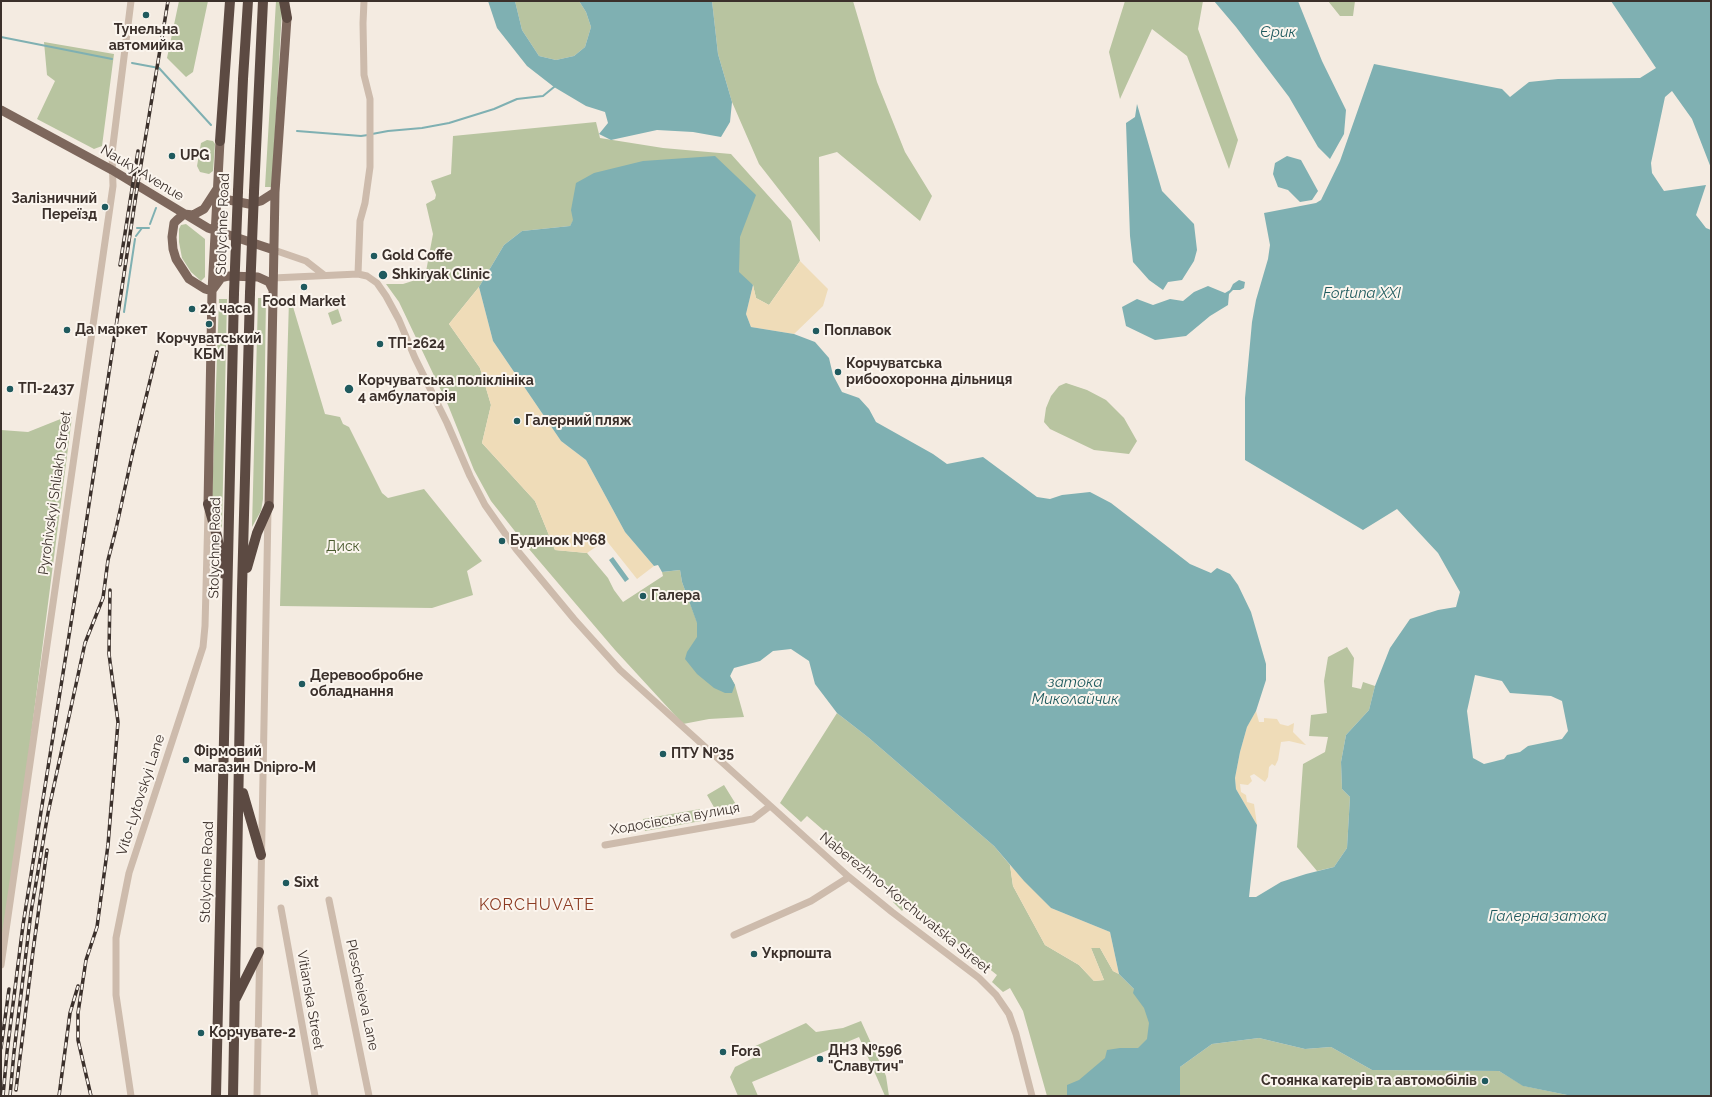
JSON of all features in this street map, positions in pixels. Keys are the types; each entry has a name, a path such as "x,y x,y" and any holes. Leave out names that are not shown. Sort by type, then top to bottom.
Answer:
{"highway":[{"path":"220,142 230,1"},
{"name":"Stolychne Road","path":"216,1096 234,293 243,79 248,1"},
{"name":"Stolychne Road","path":"233,1096 240,784 242,589 250,294 263,1"},
{"path":"284,1 287,18"},
{"path":"208,504 217,536 228,594"},
{"path":"242,589 250,555 268,506"},
{"path":"240,784 261,855"},
{"path":"234,1002 259,952"}],"main road":[{"path":"268,506 275,192 287,18"},
{"name":"Nauky Avenue","path":"1,110 112,170 215,232 274,250"},
{"path":"208,504 212,291 220,142"},
{"path":"218,188 223,196 229,200 249,204 262,201 275,192"},
{"path":"212,291 205,289 189,279 176,259 172,237 174,223 184,214 192,215 204,209 218,188"},
{"path":"212,291 221,278 229,276 258,276 269,282 273,290"}],"street":[{"name":"Pyrohivskyi Shliakh Street","path":"1,965 113,186 112,153 132,1"},
{"path":"287,18 289,1"},
{"path":"273,278 358,274 360,221 365,203 370,167 370,99 364,75 364,1"},
{"path":"274,250 306,261 324,275"},
{"name":"Naberezhno-Korchuvatska Street","path":"358,274 367,276 386,296 485,505 516,548 577,623 620,670 849,877 892,912 979,978 996,995 1009,1014 1016,1034 1032,1096"},
{"name":"Vito-Lytovskyi Lane","path":"131,1096 116,995 116,938 129,873 203,646 205,626 208,504"},
{"path":"257,1096 268,506"},
{"name":"Ходосівська вулиця","path":"605,845 753,819 770,806"},
{"path":"734,935 812,902 849,877"},
{"name":"Plescheieva Lane","path":"329,900 369,1096"},
{"name":"Vitianska Street","path":"281,908 315,1096"}],"green space":[{"path":"179,1 208,1 193,72 186,77 167,58"},
{"path":"276,1 281,1 282,9 272,187 265,187"},
{"path":"515,1 579,1 586,12 591,27 585,47 574,56 556,60 539,56 522,30"},
{"path":"712,1 853,1 877,82 905,152 932,196 920,221 837,152 819,157 820,242 759,164 732,102 718,54"},
{"path":"1125,1 1203,1 1198,29 1238,140 1229,169 1187,56 1152,29 1120,99 1109,52"},
{"path":"1328,1 1355,1 1353,16 1340,16"},
{"path":"44,42 114,54 102,146 94,149 37,119 55,81 47,75"},
{"path":"596,122 600,138 663,148 731,154 791,221 800,261 769,305 756,298 753,285 573,221 570,226 522,231 504,245 479,287 449,324 480,368 491,405 482,443 535,501 555,550 587,553 608,578 614,590 623,602 663,576 662,572 680,570 682,582 697,622 697,637 731,673 730,676 735,685 744,717 709,719 683,724 615,650 529,549 491,501 474,470 448,405 399,302 386,284 403,284 425,277 433,234 426,204 435,199 436,195 431,181 451,174 453,136"},
{"path":"207,140 213,141 215,144 213,171 209,174 200,172 197,166 201,143"},
{"path":"186,224 205,239 205,277 201,281 191,272 182,258 179,242 179,229 181,225"},
{"path":"258,298 266,298 263,499 261,511 252,527"},
{"path":"219,299 227,299 222,528 214,511 212,500"},
{"name":"Диск","path":"289,300 291,300 325,414 340,417 343,424 349,427 382,493 388,498 424,489 482,561 467,571 473,595 432,608 280,606"},
{"path":"338,309 342,321 332,325 328,313"},
{"path":"1066,383 1087,390 1106,400 1124,418 1137,441 1129,454 1094,450 1050,429 1044,422 1046,408 1051,396 1059,386"},
{"path":"72,417 5,938 1,939 1,430 28,432 63,418 66,420"},
{"path":"1347,647 1354,658 1352,687 1361,689 1363,682 1375,686 1369,710 1346,735 1341,762 1342,789 1350,797 1347,848 1334,867 1317,871 1297,847 1303,764 1325,752 1328,737 1309,736 1311,715 1327,713 1324,681 1328,657"},
{"path":"837,713 869,738 994,846 1010,865 1013,886 1045,945 1079,965 1094,981 1104,980 1091,948 1100,948 1113,971 1119,974 1134,989 1202,1023 1150,1096 1047,1096 1023,1011 1010,988 1003,992 992,982 997,975 908,904 902,911 893,902 898,895 807,816 801,822 780,803"},
{"path":"724,785 737,806 719,816 707,795"},
{"path":"700,809 701,821 645,831 643,819"},
{"path":"861,1021 886,1076 889,1096 885,1096 859,1037 752,1082 758,1096 738,1096 730,1077 735,1067 753,1058 751,1048 806,1023 816,1032 843,1028"},
{"path":"1259,1038 1305,1049 1331,1047 1372,1070 1499,1071 1524,1086 1572,1096 1180,1096 1180,1067 1212,1044"}],"sand":[{"path":"800,261 828,289 823,306 794,334 751,327 746,314 753,285 756,298 769,305"},
{"name":"Галерний пляж","path":"479,287 493,341 561,441 586,460 625,532 654,566 637,579 606,540 587,553 555,550 535,501 482,443 491,405 480,368 449,324"},
{"path":"1256,711 1259,722 1264,722 1264,718 1277,719 1280,724 1288,726 1294,723 1293,732 1306,745 1289,741 1281,742 1278,760 1275,766 1272,764 1269,767 1268,777 1265,782 1254,774 1250,776 1252,781 1248,785 1240,784 1241,792 1246,795 1247,802 1254,804 1257,825 1236,789 1235,778 1247,727"},
{"path":"1010,865 1051,908 1110,932 1119,974 1113,971 1100,948 1091,948 1104,980 1094,981 1079,965 1045,945 1013,886"}],"water":[{"path":"488,1 515,1 522,30 539,56 556,60 574,56 585,47 591,27 586,12 579,1 712,1 718,54 732,102 730,122 721,137 693,132 657,130 611,140 599,134 608,123 605,112 586,106 554,87 527,66 497,28"},
{"name":"Єрик","path":"1214,1 1298,1 1322,61 1346,110 1344,134 1330,159 1318,147 1289,97 1236,27"},
{"path":"1611,1 1711,1 1711,168 1692,119 1672,91 1665,97 1651,163 1652,173 1664,191 1706,185 1696,215 1706,228 1711,230 1711,1096 1572,1096 1523,1086 1499,1071 1372,1070 1331,1047 1305,1049 1259,1038 1212,1044 1180,1067 1180,1096 1067,1096 1067,1085 1079,1080 1105,1058 1107,1050 1138,1048 1147,1039 1149,1023 1144,1008 1133,993 1134,989 1119,974 1110,932 1051,908 1024,881 994,846 869,738 837,713 815,684 809,661 791,649 773,651 760,661 734,668 730,676 735,685 732,693 725,693 714,688 697,674 685,659 687,652 697,637 697,623 682,582 680,570 662,572 658,565 654,566 625,532 586,460 561,441 493,341 479,287 504,245 522,231 570,226 573,220 571,210 576,183 594,173 643,161 715,156 756,195 740,237 739,272 753,285 746,314 751,327 794,334 815,342 829,358 833,375 842,392 859,398 869,409 876,422 933,454 947,464 983,457 1037,497 1050,499 1062,495 1090,492 1111,503 1190,564 1211,573 1217,568 1230,574 1238,585 1251,612 1266,664 1266,680 1256,711 1247,727 1235,778 1236,789 1257,825 1249,897 1256,897 1281,882 1334,867 1347,848 1350,797 1342,789 1341,762 1346,735 1369,710 1375,686 1390,648 1410,619 1438,610 1456,607 1460,592 1438,553 1397,509 1363,530 1245,460 1245,398 1252,322 1256,300 1268,259 1270,245 1264,213 1316,203 1321,200 1340,161 1374,64 1502,89 1510,97 1529,82 1558,79 1640,78 1656,68","holes":["1475,675 1502,681 1510,693 1551,696 1562,701 1568,731 1562,739 1528,746 1520,752 1507,755 1504,759 1484,764 1473,758 1467,711"]},
{"path":"1137,104 1162,191 1194,224 1197,250 1194,261 1182,280 1168,282 1163,290 1149,280 1133,262 1130,236 1126,123 1135,117"},
{"path":"1287,156 1301,160 1318,191 1312,200 1300,202 1288,190 1278,187 1273,174 1275,163"},
{"path":"1239,280 1245,282 1244,288 1240,290 1233,290 1229,294 1228,305 1210,316 1186,336 1155,340 1126,326 1122,307 1137,299 1153,305 1170,299 1183,301 1194,292 1208,286 1225,293 1230,290 1233,284"},
{"path":"613,557 629,579 625,582 609,560"}],"waterway":[{"path":"1,37 112,59"},
{"path":"132,63 159,68 211,125"},
{"path":"372,134 449,123 494,109 517,99 543,96 554,87"},
{"path":"297,131 361,136 368,135"},
{"path":"150,224 156,208"},
{"path":"137,228 149,228"},
{"path":"136,236 142,228"},
{"path":"124,312 135,239"}],"railway":[{"path":"3,1096 23,925 71,623 136,195 168,1"},
{"path":"120,265 138,151"},
{"path":"10,1096 31,912 48,813 85,643 103,598 108,560 157,352"},
{"path":"91,1096 78,1040 78,1013 86,960 97,927 108,845 118,722 109,654 110,590"},
{"path":"16,1090 47,850"},
{"path":"59,1096 70,1013 78,986"},
{"path":"1,1048 9,989"}],"place":[{"name":"Тунельна автомийка","path":"146,15"},
{"name":"UPG","path":"172,156"},
{"name":"Залізничний Переїзд","path":"105,207"},
{"name":"Gold Coffe","path":"374,256"},
{"name":"Shkiryak Clinic","path":"383,275"},
{"name":"Food Market","path":"304,287"},
{"name":"24 часа","path":"192,309"},
{"name":"Корчуватський КБМ","path":"209,324"},
{"name":"Да маркет","path":"67,330"},
{"name":"Поплавок","path":"816,331"},
{"name":"ТП-2624","path":"380,344"},
{"name":"Корчуватська рибоохоронна дільниця","path":"838,372"},
{"name":"ТП-2437","path":"10,389"},
{"name":"Корчуватська поліклініка 4 амбулаторія","path":"349,389"},
{"name":"Галерний пляж","path":"517,421"},
{"name":"Будинок №68","path":"502,541"},
{"name":"Галера","path":"643,596"},
{"name":"Деревообробне обладнання","path":"302,684"},
{"name":"ПТУ №35","path":"663,754"},
{"name":"Фірмовий магазин Dnipro-M","path":"186,760"},
{"name":"Sixt","path":"286,883"},
{"name":"Укрпошта","path":"754,954"},
{"name":"Корчувате-2","path":"201,1033"},
{"name":"Fora","path":"723,1052"},
{"name":"ДНЗ №596 \"Славутич\"","path":"820,1059"},
{"name":"Стоянка катерів та автомобілів","path":"1485,1081"}],"district":[{"name":"KORCHUVATE","path":"537,905"}],"water label":[{"name":"Fortuna XXI","path":"1362,293"},
{"name":"затока Миколайчик","path":"1075,690"},
{"name":"Галерна затока","path":"1548,916"}]}
